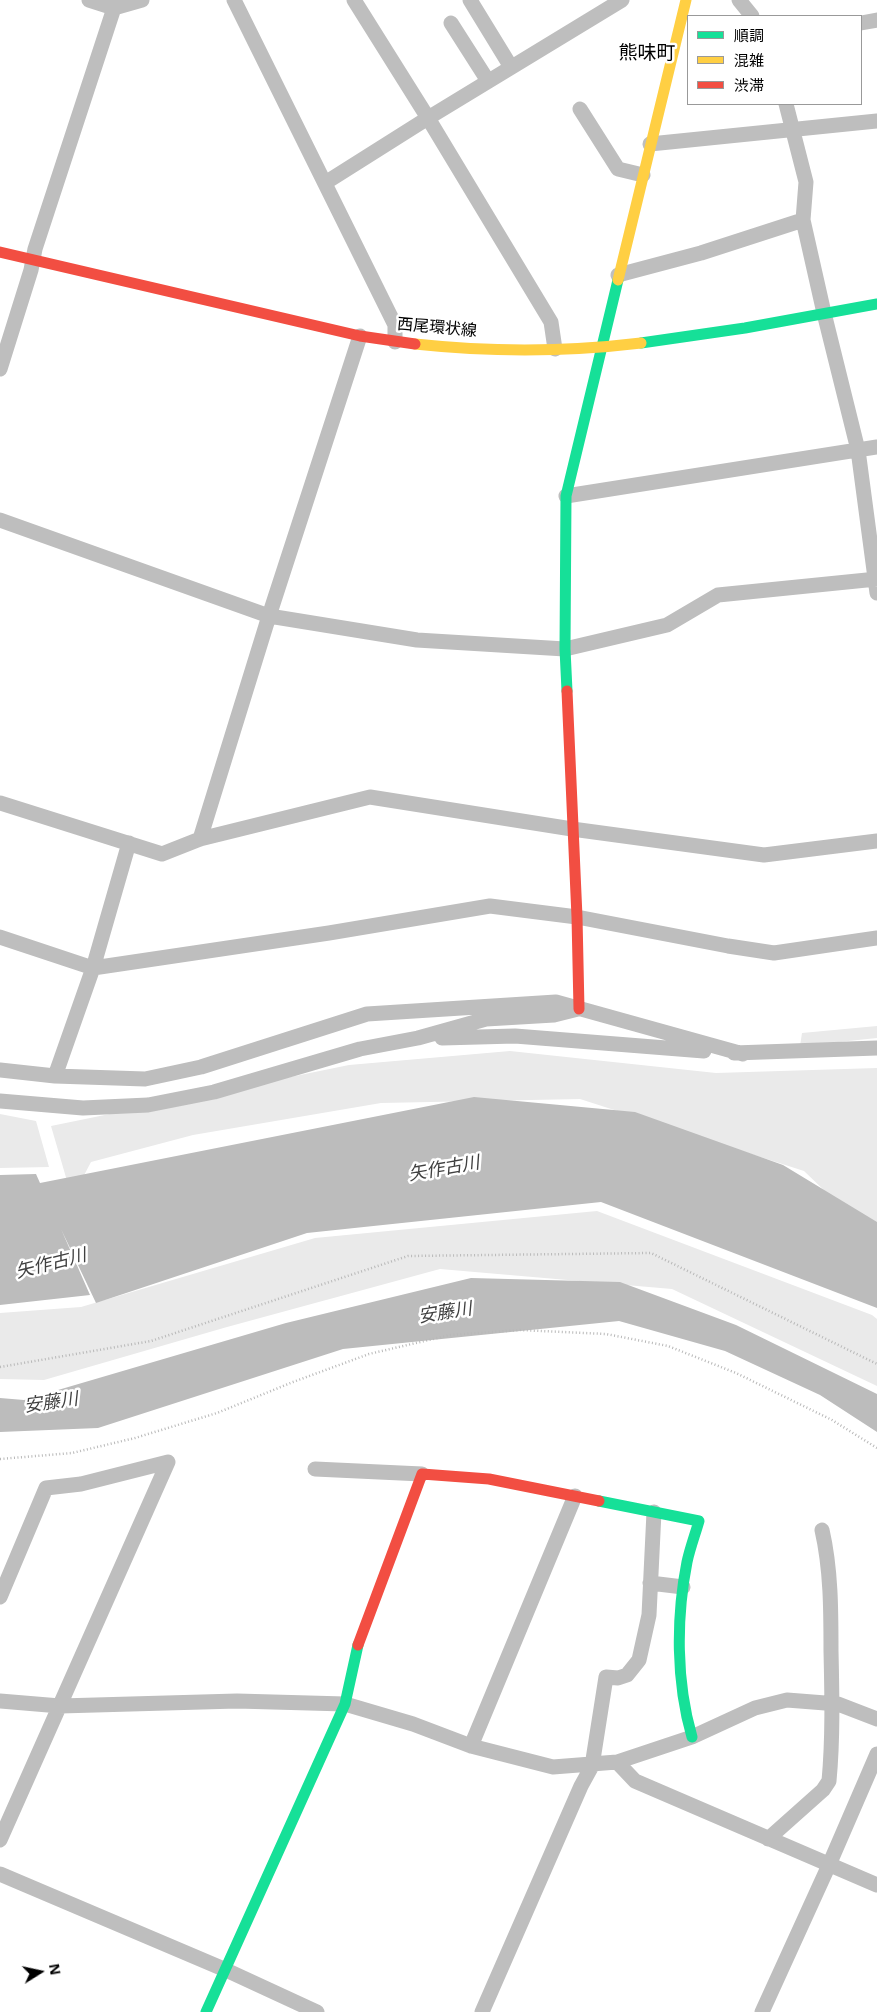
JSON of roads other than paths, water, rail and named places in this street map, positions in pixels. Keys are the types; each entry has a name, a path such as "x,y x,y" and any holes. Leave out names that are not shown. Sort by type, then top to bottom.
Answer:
{"street":[{"path":"90,0 114,8 142,0"},
{"path":"234,0 395,325 395,342"},
{"path":"470,0 511,67"},
{"path":"325,183 622,0"},
{"path":"579,1009 577,917 565,649 566,496 686,0"},
{"path":"739,0 751,15"},
{"path":"357,1 551,322 555,349"},
{"path":"0,369 114,8"},
{"path":"862,22 877,20"},
{"path":"452,23 488,81"},
{"path":"0,520 269,616 416,640 565,649 667,625 718,595 876,584 858,450 803,220 806,182 786,105"},
{"path":"580,108 618,169 643,175"},
{"path":"650,144 877,122"},
{"path":"618,275 701,253 803,220"},
{"name":"西尾環状線","path":"0,252 360,336 395,342 486,348 555,349 664,340 877,304"},
{"path":"200,839 269,616 360,336"},
{"path":"566,496 877,447"},
{"path":"0,803 162,854 200,839 370,797 572,829 764,855 877,841"},
{"path":"55,1076 93,968 129,843"},
{"path":"0,937 93,968 329,933 490,906 577,917 728,946 774,952 877,938"},
{"path":"0,1070 55,1076 144,1079 202,1067 368,1014 556,1002 743,1054"},
{"path":"0,1101 83,1108 148,1106 214,1092 360,1049 418,1038 486,1019 554,1016 579,1009"},
{"path":"418,1038 515,1036 575,1039 743,1054 877,1048"},
{"path":"0,1597 46,1488 81,1484 168,1462 0,1840"},
{"path":"315,1469 490,1479 699,1521 686,1568 683,1587 681,1674 688,1727 692,1737"},
{"path":"206,2012 345,1704 355,1652 422,1474"},
{"path":"471,1746 575,1496"},
{"path":"482,2012 581,1786 592,1766 606,1677 618,1678 627,1675 639,1660 649,1615 654,1512"},
{"path":"768,1839 823,1790 829,1781 832,1703 830,1609 826,1546 822,1530"},
{"path":"650,1583 683,1587"},
{"path":"0,1701 60,1706 237,1700 345,1704 414,1724 471,1746 553,1767 592,1766 617,1762 692,1737 755,1708 787,1700 838,1704 877,1720"},
{"path":"762,2012 877,1754"},
{"path":"617,1762 635,1781 877,1885"},
{"path":"0,1874 226,1970 317,2012"}],"water":[{"name":"矢作古川","path":"474,1097 635,1112 783,1165 877,1222 877,1308 601,1202 307,1233 96,1303 61,1229 90,1295 0,1305 0,1175 36,1174 40,1183"},
{"name":"安藤川","path":"471,1278 620,1282 736,1325 877,1394 877,1432 820,1395 725,1351 619,1321 343,1349 98,1428 0,1432 0,1398 24,1400 286,1323"}],"district":[{"name":"熊味町","path":"647,54"}]}
